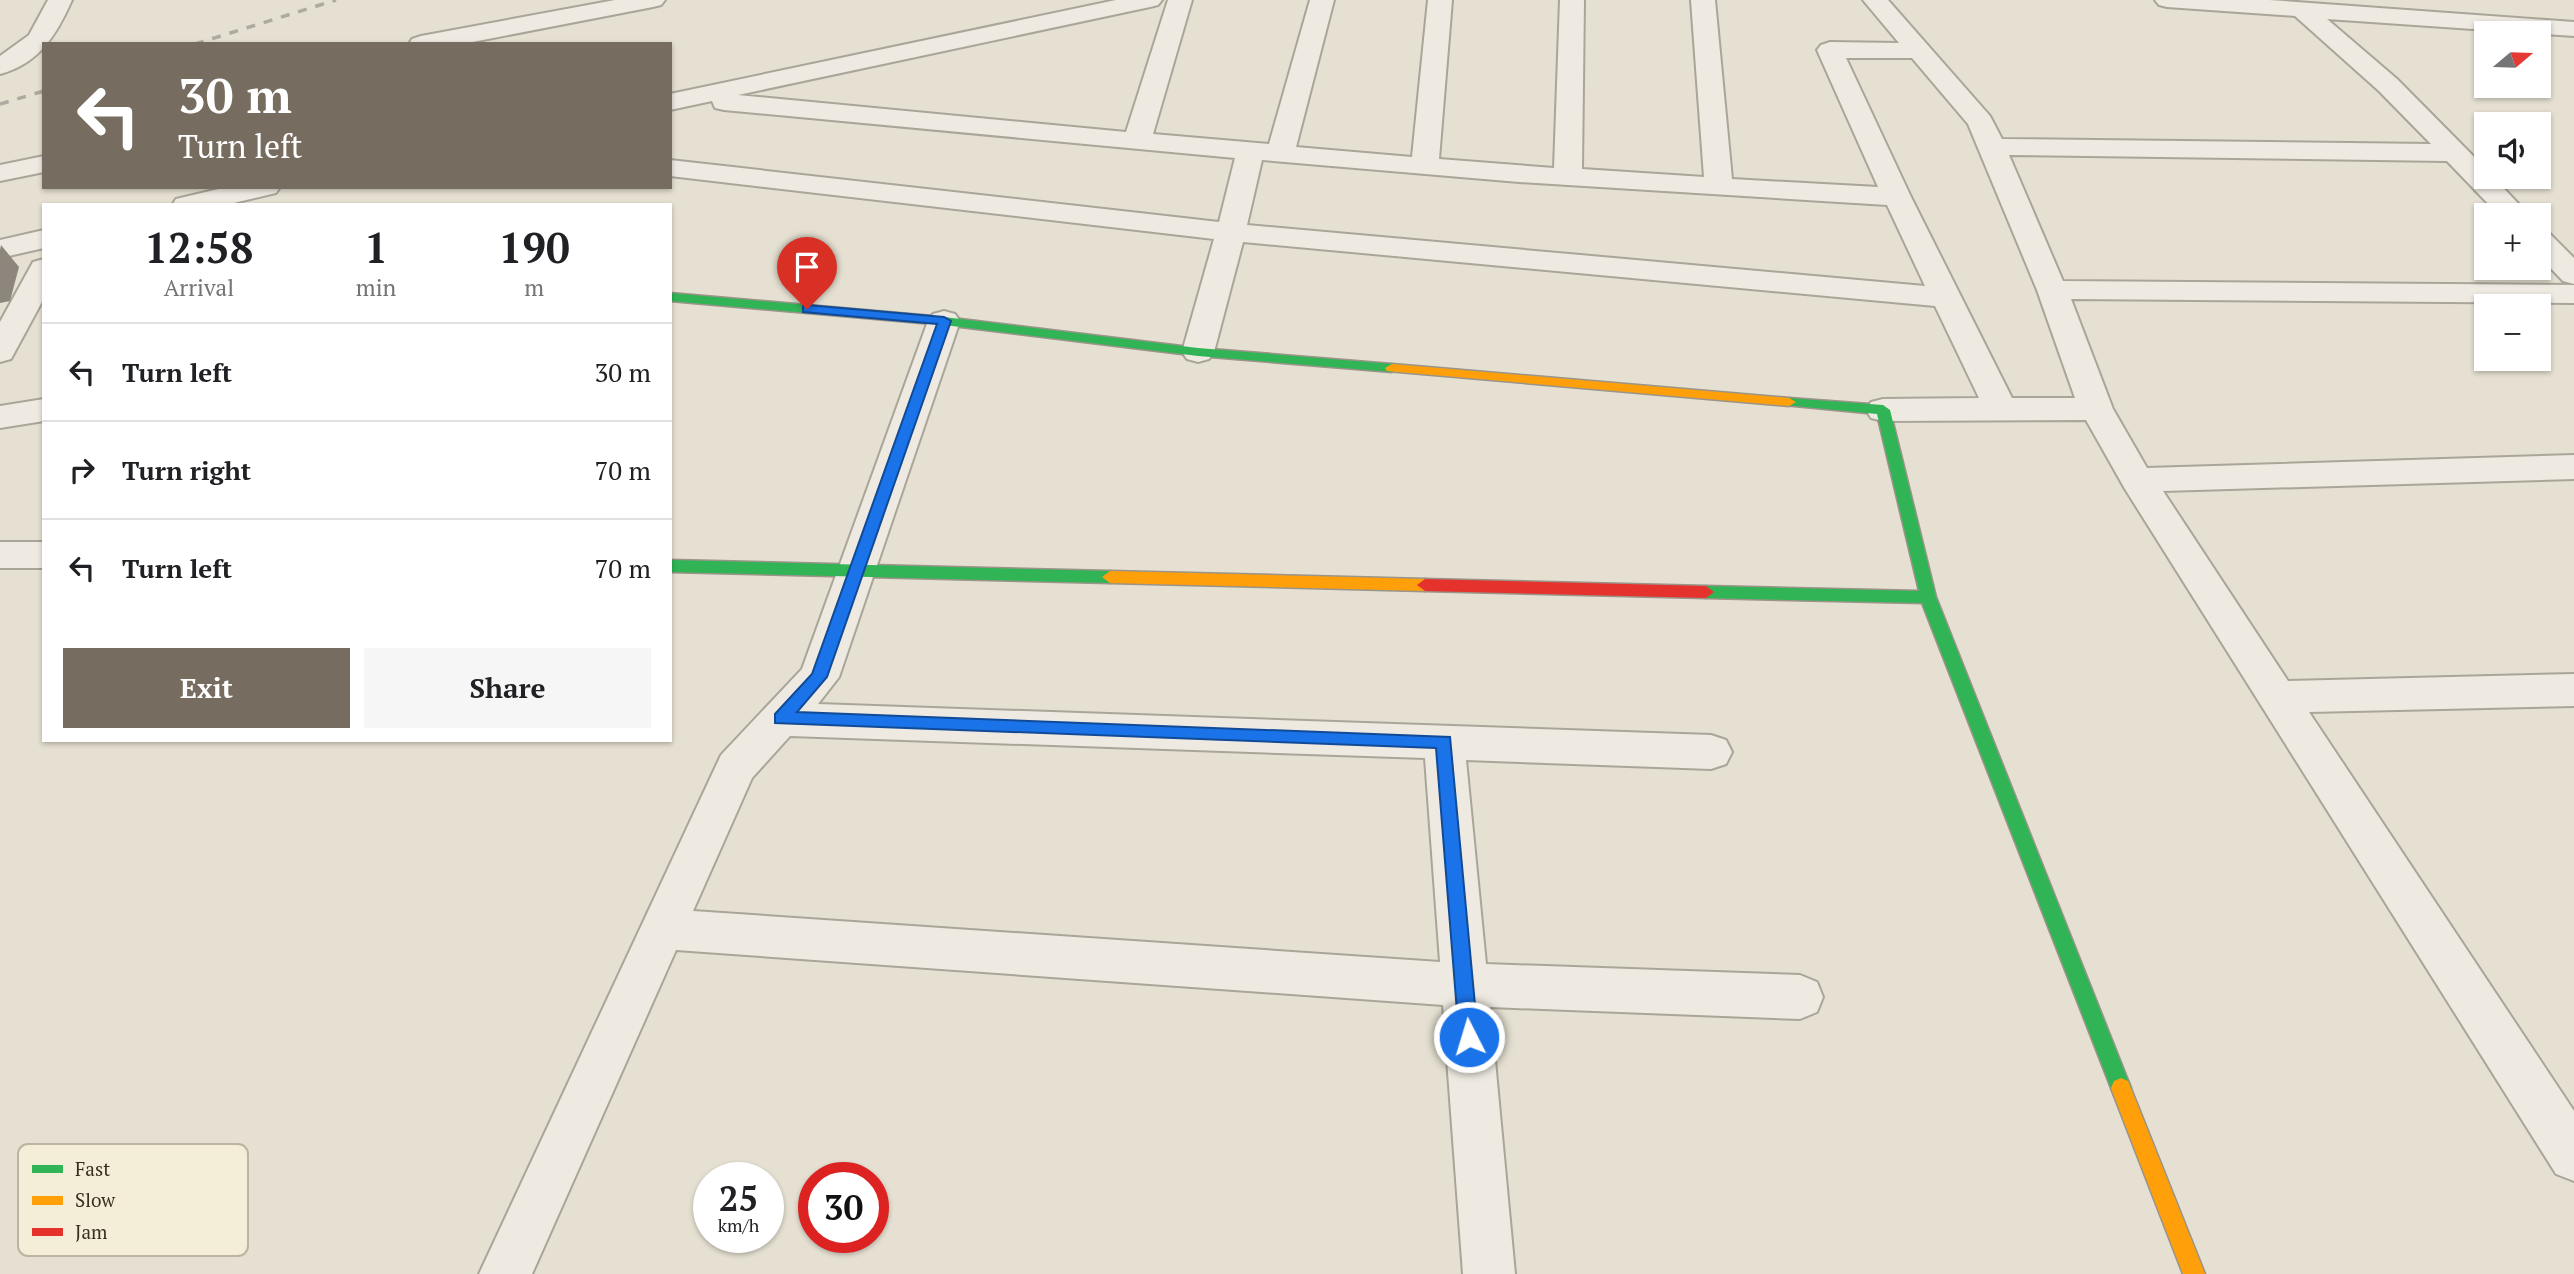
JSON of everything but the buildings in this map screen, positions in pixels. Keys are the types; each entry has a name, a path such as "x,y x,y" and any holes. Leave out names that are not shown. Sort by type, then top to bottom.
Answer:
{"street":[{"path":"0,66 27,53 45,33 60,0"},
{"path":"443,42 533,34 653,0"},
{"path":"679,100 1150,0"},
{"path":"1137,141 1180,0"},
{"path":"1280,154 1322,0"},
{"path":"1424,166 1440,0"},
{"path":"1567,176 1572,0"},
{"path":"1703,0 1719,185"},
{"path":"1875,0 1981,122 2052,290 2096,409 2137,480 2574,1156"},
{"path":"2167,0 2574,29"},
{"path":"2301,9 2394,91 2503,203"},
{"path":"1919,51 1830,50 1944,297 2001,409"},
{"path":"679,100 1424,166 1897,197"},
{"path":"1992,147 2454,153"},
{"path":"1198,352 1250,151"},
{"path":"0,173 42,164"},
{"path":"672,168 1231,232 1944,297"},
{"path":"203,197 253,189"},
{"path":"0,250 42,240"},
{"path":"2551,252 2574,275"},
{"path":"0,352 42,272"},
{"path":"2052,290 2574,294"},
{"path":"672,297 944,321 1198,352 1883,410 2096,409"},
{"path":"505,1274 736,767 819,677 944,321"},
{"path":"0,417 42,410"},
{"path":"1883,410 1928,597 2193,1274"},
{"path":"2137,480 2574,467"},
{"path":"0,555 42,555"},
{"path":"672,566 1928,597"},
{"path":"2277,696 2574,690"},
{"path":"780,719 1712,752"},
{"path":"1444,741 1489,1274"},
{"path":"662,929 1464,985 1800,997"}],"railway":[{"path":"201,42 336,0"},
{"path":"0,104 42,92"}],"traffic: fast":[{"path":"672,297 944,321 1198,352 1392,368"},
{"path":"1789,402 1883,410 1928,597 2121,1088"},
{"path":"672,566 1110,577"},
{"path":"1706,592 1928,597"}],"traffic: slow":[{"path":"1392,368 1789,402"},
{"path":"1110,577 1425,585"},
{"path":"2121,1088 2194,1274"}],"traffic: jam":[{"path":"1425,585 1706,592"}],"route":[{"path":"807,309 944,321 819,677 780,719 1444,741 1469,1037"}]}
